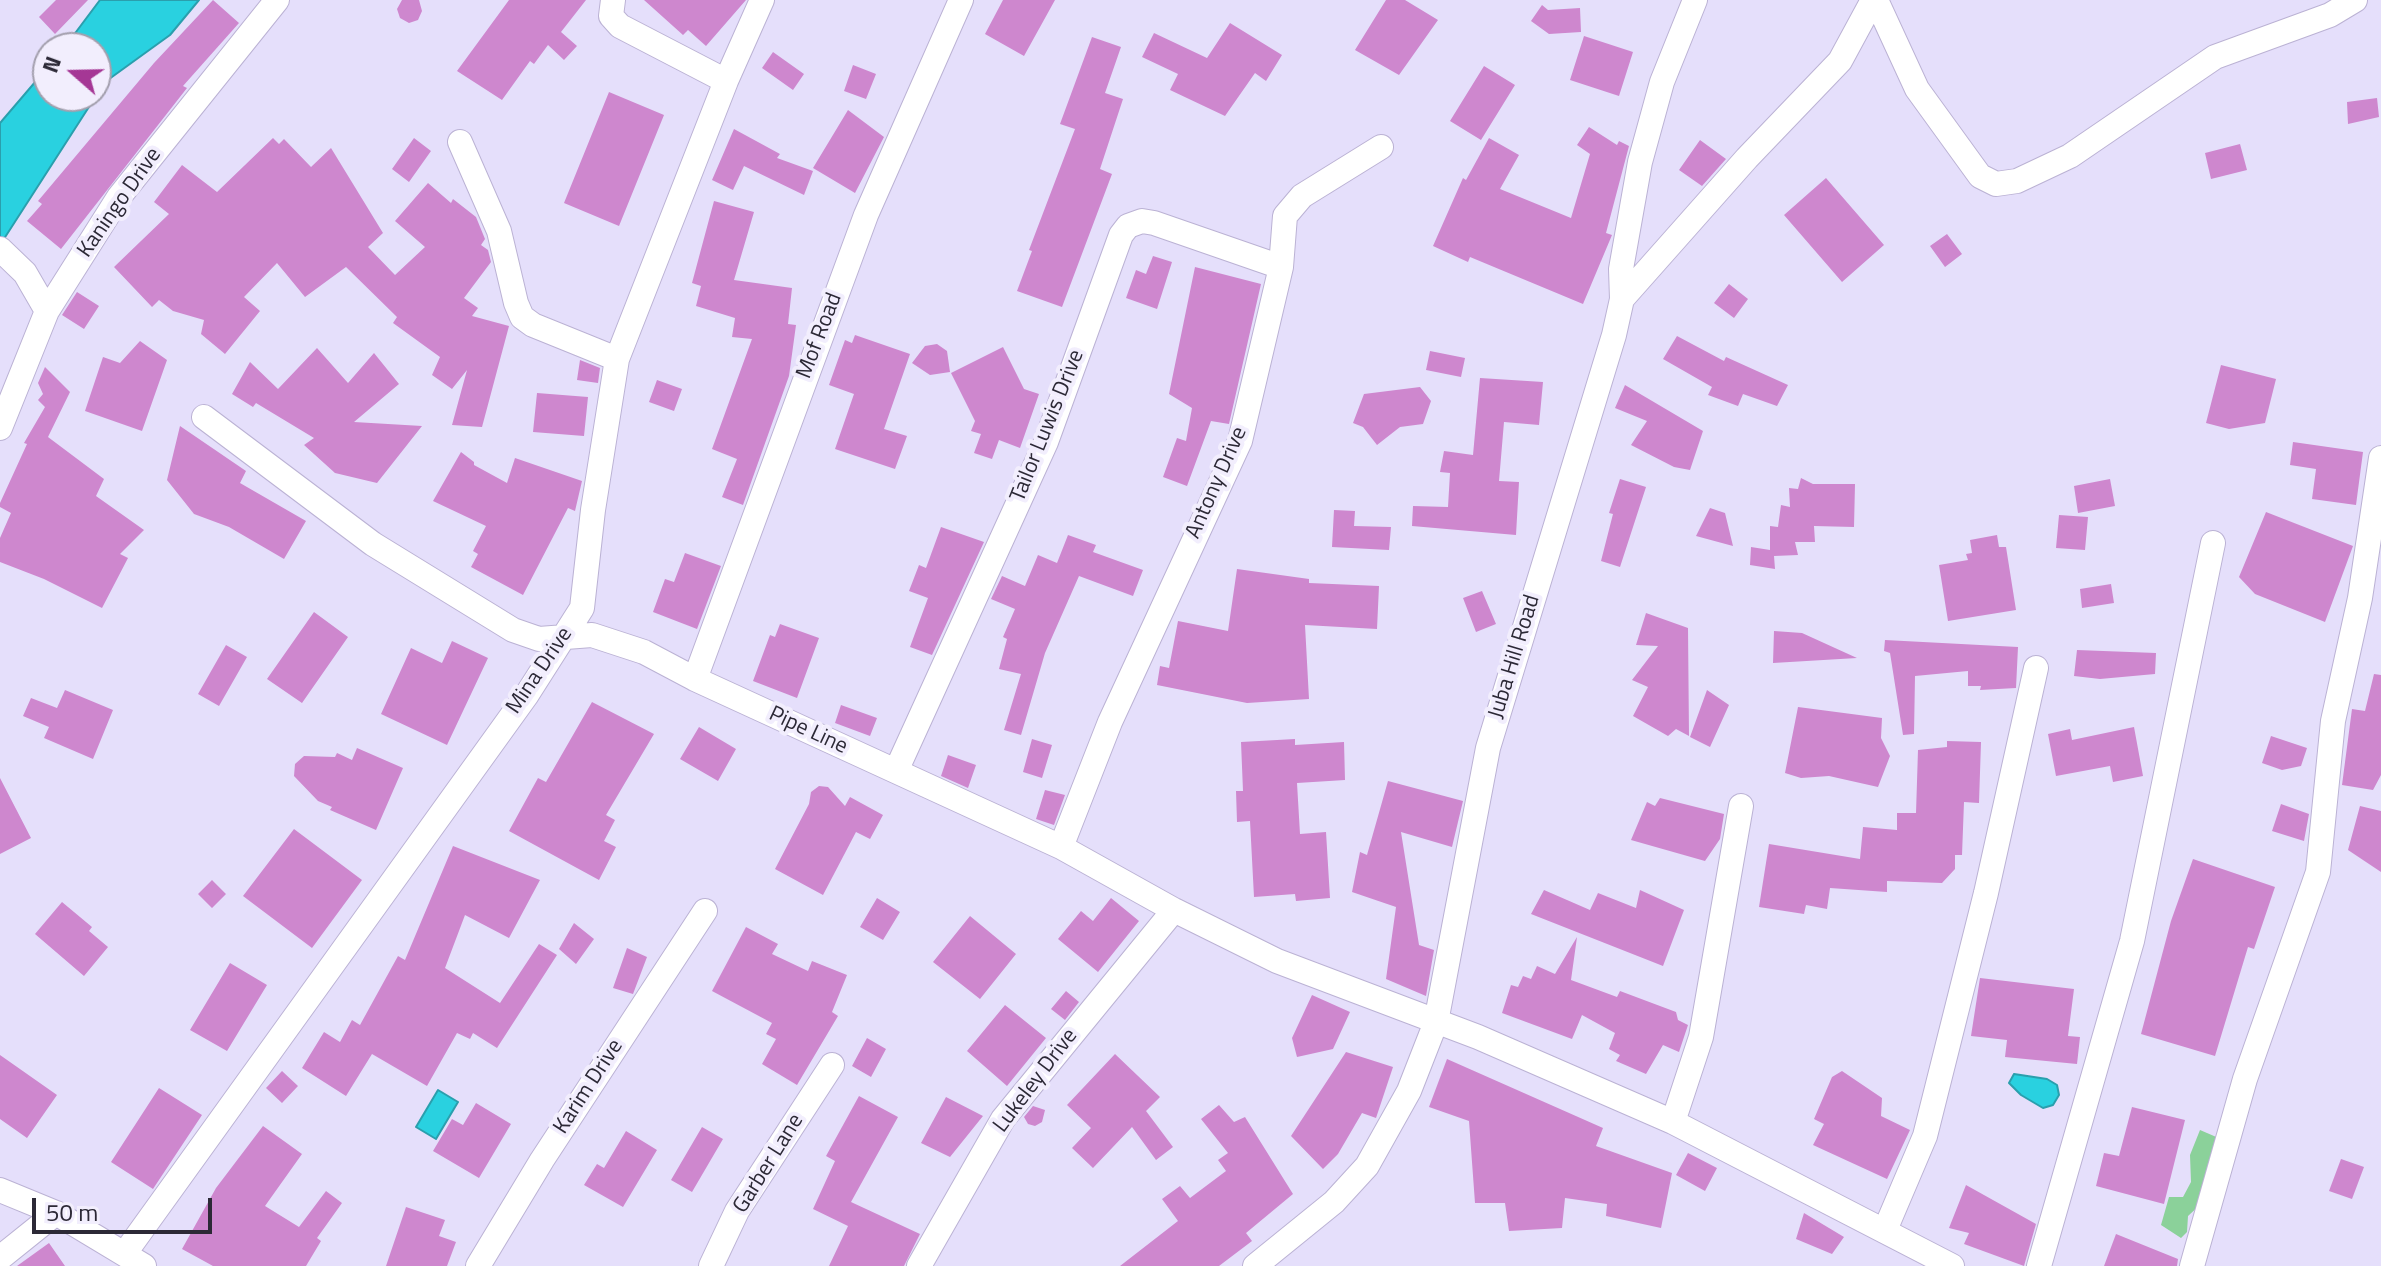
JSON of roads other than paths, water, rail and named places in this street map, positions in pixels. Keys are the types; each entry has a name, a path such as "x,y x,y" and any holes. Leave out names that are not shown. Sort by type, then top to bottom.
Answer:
{"street":[{"name":"Kaningo Drive","path":"0,428 47,311 119,197 277,0"},
{"path":"613,0 611,16 620,26 726,81"},
{"name":"Mina Drive","path":"135,1260 566,637 582,608 593,510 617,359 726,81 762,0"},
{"name":"Mof Road","path":"695,679 866,215 961,0"},
{"name":"Juba Hill Road","path":"1255,1266 1334,1202 1367,1166 1409,1091 1436,1022 1488,748 1622,299 1621,269 1640,162 1662,82 1695,0"},
{"path":"1622,299 1747,158 1840,61 1875,0"},
{"path":"1875,0 1917,89 1980,176 1996,184 2017,181 2070,156 2215,57 2330,15 2355,0"},
{"path":"460,142 499,231 522,317 533,325 617,359"},
{"name":"Antony Drive","path":"1061,847 1116,709 1240,441 1281,267 1285,216 1302,196 1381,147"},
{"name":"Tailor Luwis Drive","path":"896,771 1046,442 1121,235 1128,226 1142,221 1154,223 1281,267"},
{"path":"3,251 25,273 47,311"},
{"name":"Pipe Line","path":"204,417 385,552 513,630 539,639 592,635 631,648 1061,847 1174,910 1277,961 1436,1022 1673,1122 1952,1266"},
{"path":"2192,1266 2245,1079 2318,872 2333,721 2360,598 2381,458"},
{"path":"2039,1266 2132,941 2213,543"},
{"path":"1885,1230 1925,1136 1986,893 2036,668"},
{"path":"1673,1122 1701,1037 1741,806"},
{"name":"Lukeley Drive","path":"919,1266 1003,1119 1174,910"},
{"name":"Karim Drive","path":"478,1266 542,1160 705,911"},
{"name":"Garber Lane","path":"711,1266 737,1211 832,1065"},
{"path":"0,1190 56,1213 135,1260"},
{"path":"0,1258 56,1213"}],"water":[{"path":"100,0 199,0 170,35 112,77 112,32 76,32"},
{"path":"32,86 32,112 86,112 0,245 0,123"},
{"path":"2014,1074 2047,1079 2057,1085 2059,1095 2053,1105 2043,1108 2021,1095 2009,1083"},
{"path":"438,1090 458,1102 436,1139 416,1127"}]}
